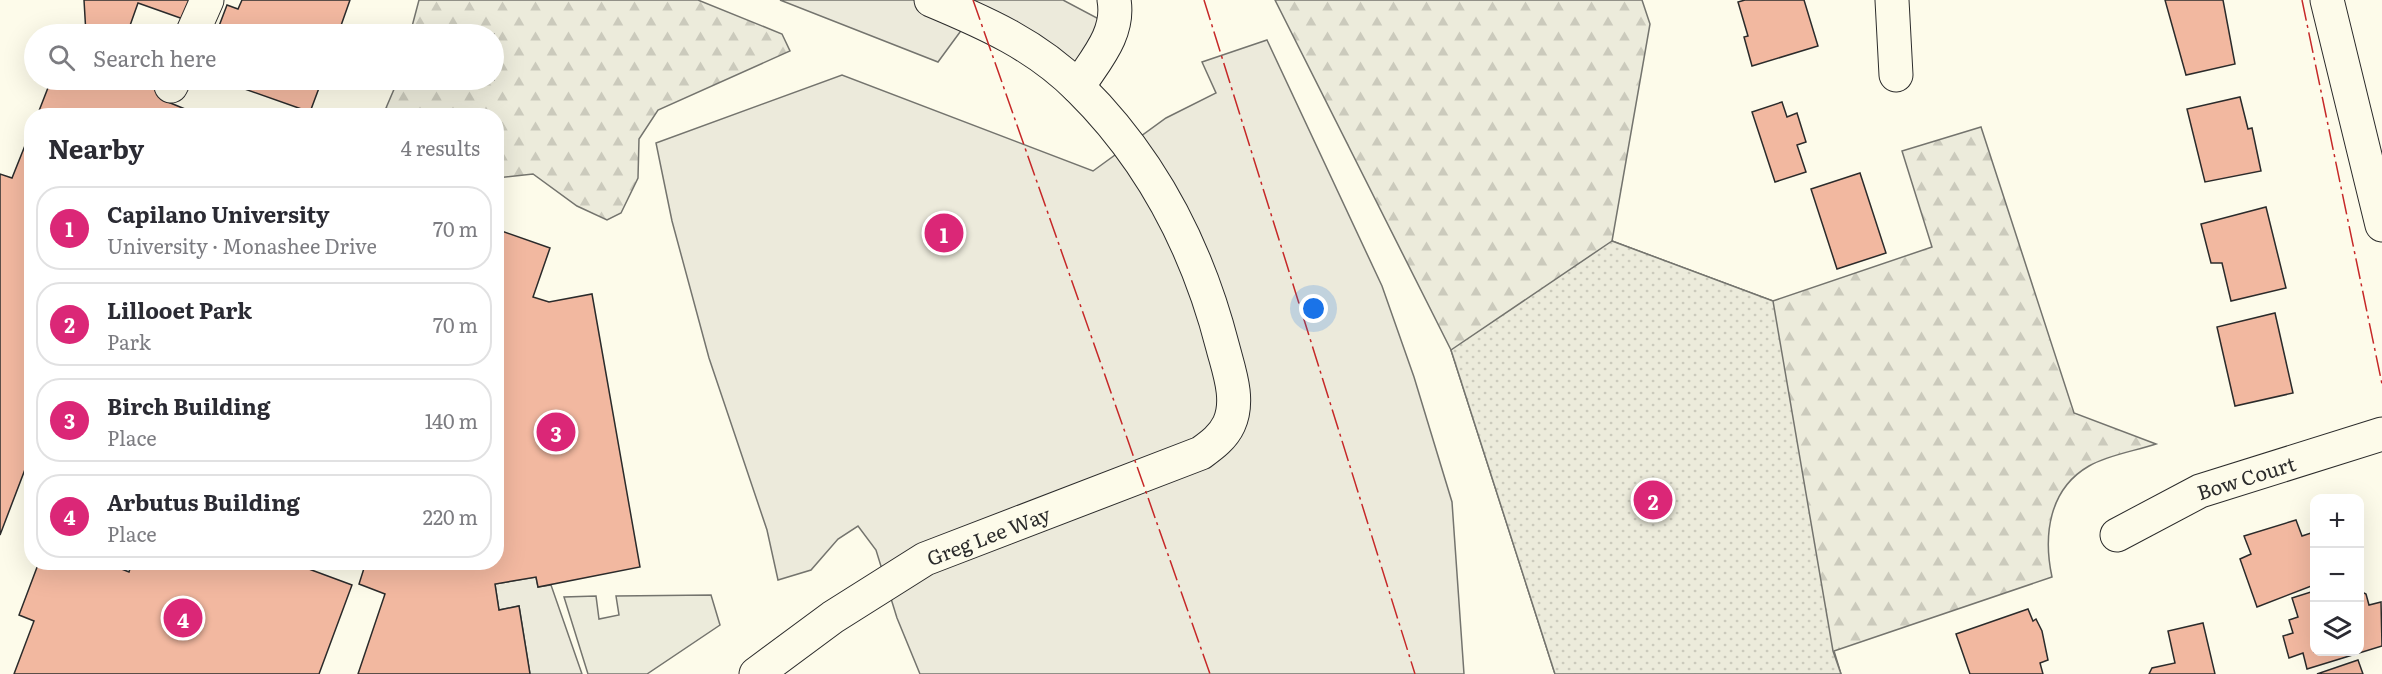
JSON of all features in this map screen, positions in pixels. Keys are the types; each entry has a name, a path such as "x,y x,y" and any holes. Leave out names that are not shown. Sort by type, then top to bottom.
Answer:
{"street":[{"path":"196,24 207,0"},
{"path":"931,0 1022,42 1078,87 1114,27 1114,0"},
{"path":"1892,0 1896,75"},
{"path":"2327,0 2382,225"},
{"name":"Greg Lee Way","path":"756,674 833,617 925,559 1201,453 1217,442 1230,423 1233,383 1217,324 1186,237 1137,155 1078,87"},
{"name":"Bow Court","path":"2116,535 2200,491 2382,434"}],"green space":[{"path":"419,0 698,0 782,34 790,51 658,110 639,139 638,178 621,213 607,220 577,206 533,174 504,177 504,108 386,108 394,90 504,90 504,24 413,24"},
{"path":"1275,0 1642,0 1650,24 1612,241 1773,301 1932,247 1902,151 1981,127 2074,413 2156,444 2096,462 2065,487 2057,500 2049,529 2049,561 2052,577 1834,651 1841,674 1555,674 1451,350"},
{"path":"1612,241 1773,301 1833,651 1841,674 1555,674 1451,350"},
{"path":"711,595 720,625 647,674 588,674 564,597 596,596 599,619 619,615 616,596"}],"shaded area":[{"path":"780,0 1063,0 1114,27 1078,87 971,17 938,62"},
{"path":"1267,40 1382,286 1414,377 1452,502 1464,674 920,674 897,618 876,550 858,526 838,539 811,570 778,580 767,530 709,358 672,221 656,143 842,75 1093,171 1166,118 1216,93 1202,62"},
{"path":"536,577 538,587 551,585 582,674 530,674 519,606 499,610 495,584"}],"building":[{"path":"84,0 193,0 186,20 138,3 131,24 85,24"},
{"path":"242,0 350,0 342,24 220,24 227,5 238,9"},
{"path":"1804,0 1818,46 1752,66 1744,37 1748,36 1738,2"},
{"path":"2165,0 2223,0 2235,64 2186,75"},
{"path":"47,90 173,90 168,102 183,108 40,108"},
{"path":"247,90 318,90 312,108 299,108"},
{"path":"2240,97 2248,129 2252,128 2261,171 2205,182 2187,109"},
{"path":"1782,102 1787,117 1797,113 1806,142 1797,145 1806,172 1775,182 1752,112"},
{"path":"24,148 24,472 0,535 0,174 12,178"},
{"path":"1860,173 1886,253 1837,269 1811,189"},
{"path":"2266,207 2286,288 2231,301 2222,263 2211,263 2201,224"},
{"path":"504,232 550,248 533,297 549,302 592,294 640,567 538,587 536,577 495,584 499,610 519,606 530,674 358,674 385,594 359,584 363,570 504,570"},
{"path":"2275,313 2293,393 2235,406 2217,327"},
{"path":"2296,520 2302,536 2310,533 2310,587 2257,607 2240,559 2251,554 2244,536"},
{"path":"36,570 124,570 129,572 130,570 312,570 352,585 319,674 14,674 34,621 19,615"},
{"path":"2310,592 2310,656 2349,656 2307,669 2303,653 2289,658 2283,636 2293,633 2289,620 2298,617 2292,598"},
{"path":"2364,593 2369,605 2381,602 2382,646 2364,652"},
{"path":"2028,609 2033,621 2036,619 2042,631 2048,660 2040,663 2043,674 1970,674 1956,634"},
{"path":"2203,623 2215,674 2149,674 2152,668 2175,663 2168,631"},
{"path":"2358,660 2363,674 2317,674"}],"power":[{"path":"973,0 1210,674"},
{"path":"1204,0 1415,674"},
{"path":"2302,0 2382,384"}],"place":[{"name":"Capilano University","path":"944,233"},
{"name":"Birch Building","path":"556,432"},
{"name":"Lillooet Park","path":"1653,500"},
{"name":"Arbutus Building","path":"183,618"}]}
